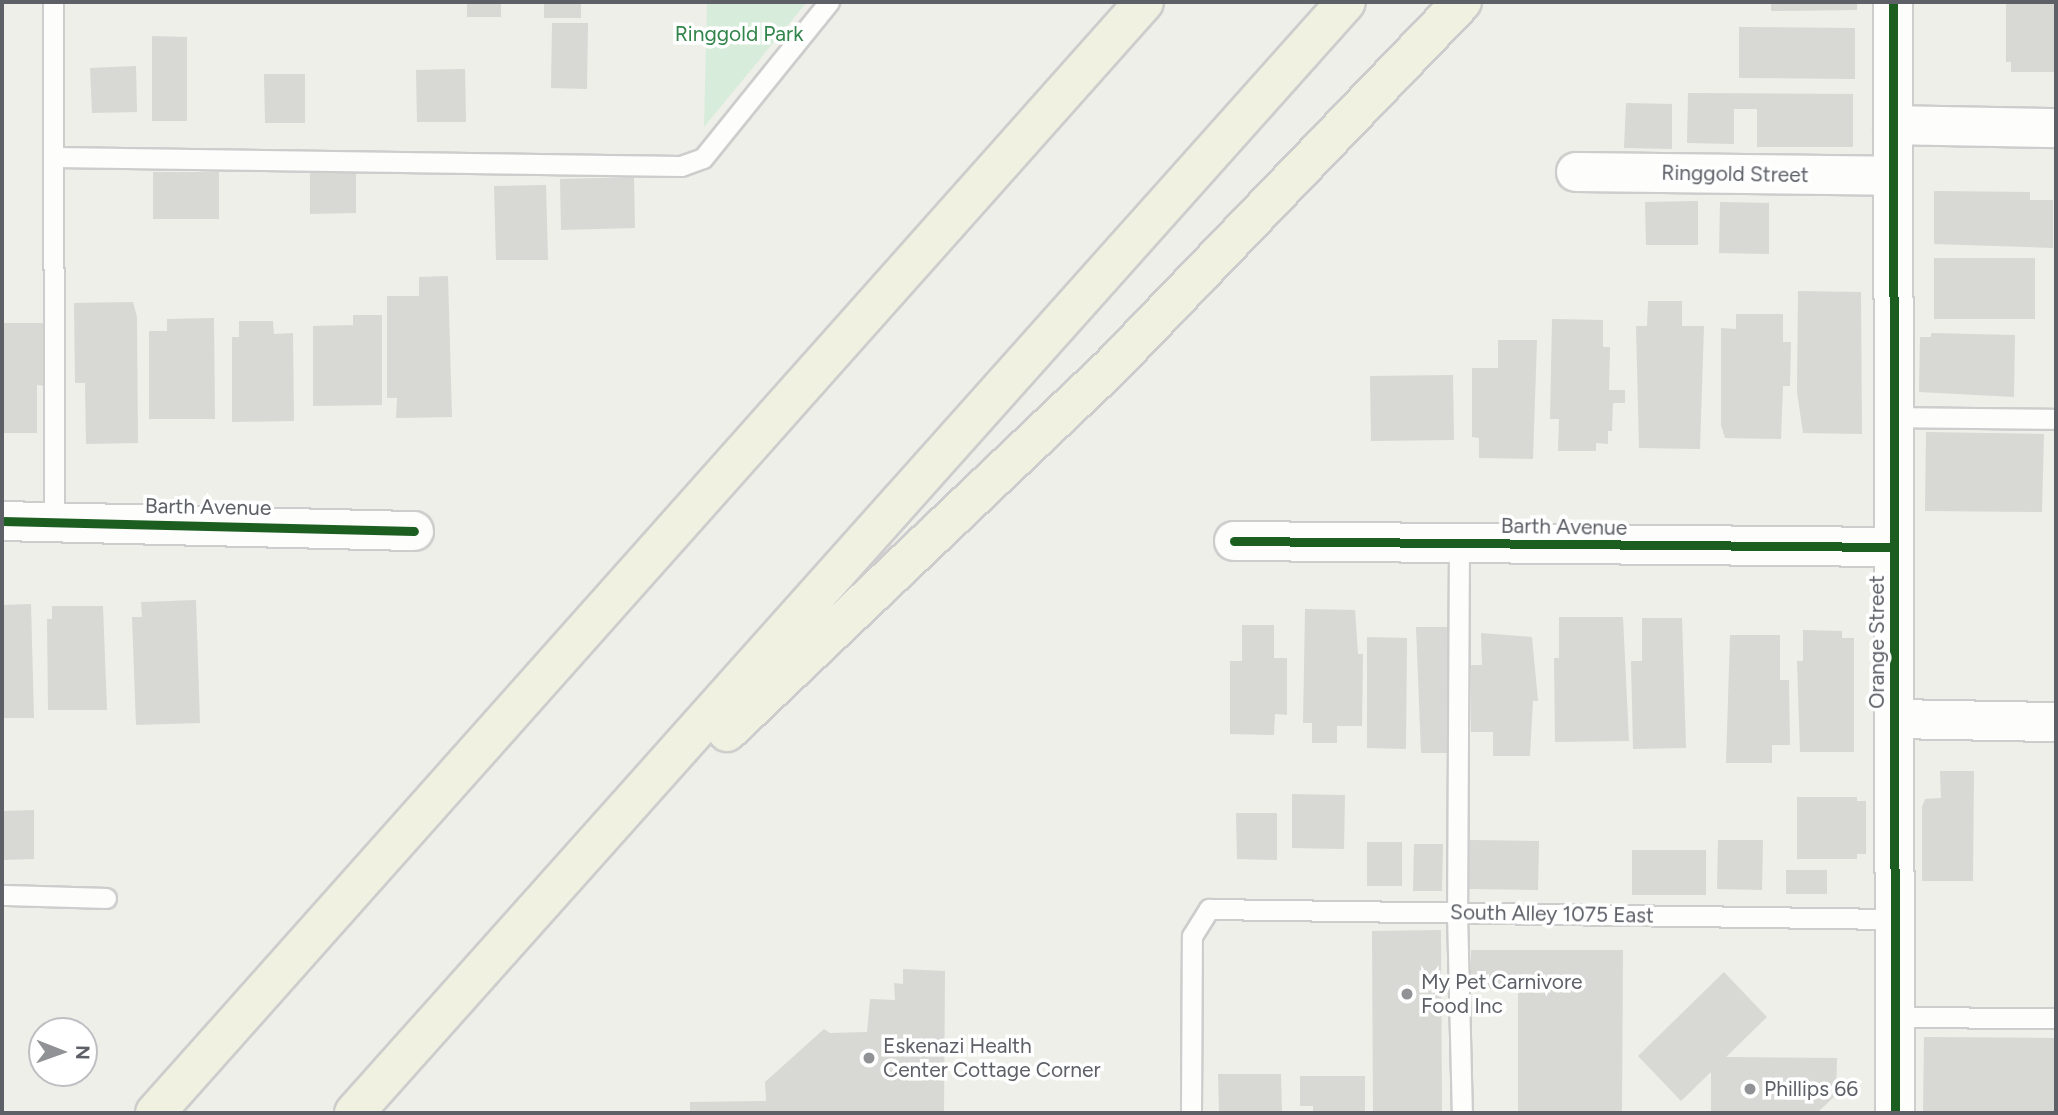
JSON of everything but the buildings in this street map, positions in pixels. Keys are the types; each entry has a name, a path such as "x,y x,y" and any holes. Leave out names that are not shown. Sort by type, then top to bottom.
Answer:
{"highway":[{"path":"167,1101 1144,2"},
{"path":"362,1104 1346,2"},
{"path":"509,938 1111,367 1462,2"}],"street":[{"name":"Orange Street","path":"1893,2 1895,1113"},
{"path":"1894,125 2056,128"},
{"name":"Ringgold Street","path":"1576,172 1893,176"},
{"name":"Barth Avenue","path":"2,521 414,531"},
{"name":"Barth Avenue","path":"1234,541 1894,547"},
{"path":"1895,719 2056,722"}],"lane":[{"path":"53,2 54,522"},
{"path":"55,157 681,166 703,158 829,2"},
{"path":"1894,417 2056,419"},
{"path":"1459,543 1457,913 1462,1113"},
{"path":"2,895 106,898"},
{"name":"South Alley 1075 East","path":"1191,1113 1192,936 1209,909 1895,919"},
{"path":"1895,1017 2056,1018"}],"green space":[{"name":"Ringgold Park","path":"707,2 807,2 704,127"}],"cycle path":[{"path":"1893,2 1895,1113"},
{"path":"2,521 414,531"},
{"path":"1234,541 1894,547"}],"place":[{"name":"My Pet Carnivore Food Inc","path":"1407,994"},
{"name":"Eskenazi Health Center Cottage Corner","path":"869,1058"},
{"name":"Phillips 66","path":"1750,1089"}]}
